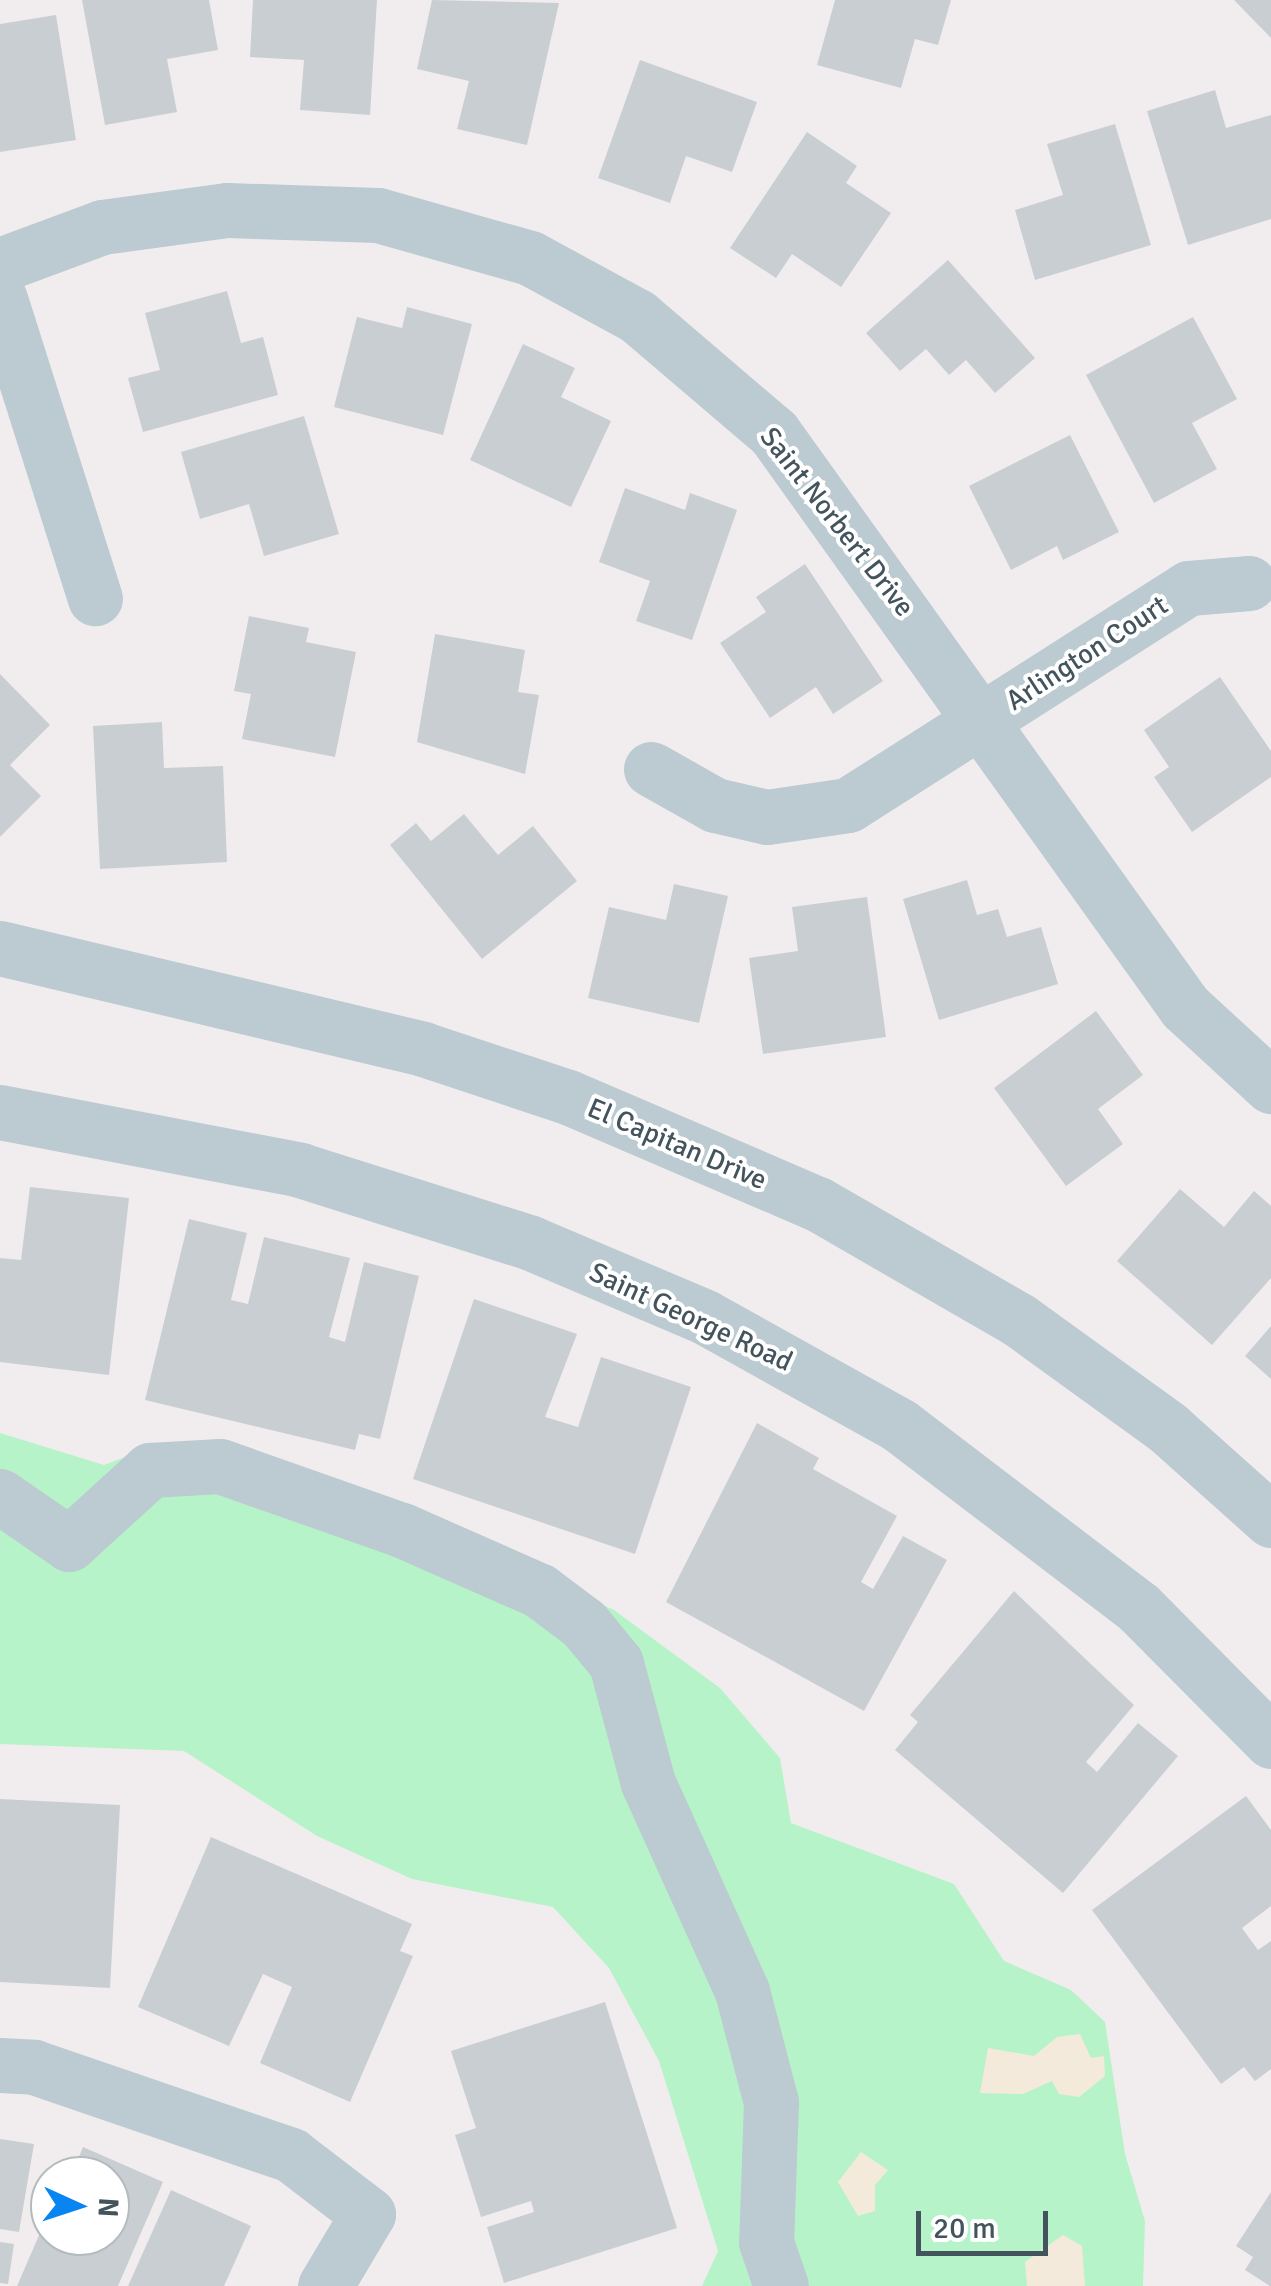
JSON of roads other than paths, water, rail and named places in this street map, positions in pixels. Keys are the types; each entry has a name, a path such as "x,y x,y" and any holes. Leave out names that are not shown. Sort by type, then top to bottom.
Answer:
{"street":[{"name":"Saint Norbert Drive","path":"0,265 102,227 227,210 378,215 530,258 637,316 774,432 986,718 1185,1006 1271,1086"},
{"path":"0,299 95,598"},
{"name":"Arlington Court","path":"651,768 715,806 767,817 832,808 986,718 1189,588 1249,583"},
{"name":"El Capitan Drive","path":"0,948 423,1049 568,1097 818,1204 1019,1320 1168,1428 1271,1520"},
{"name":"Saint George Road","path":"0,1112 300,1170 531,1243 705,1317 914,1436 1138,1607 1271,1742"},
{"path":"0,1496 69,1544 150,1470 220,1466 402,1530 540,1591 584,1624 616,1663 648,1783 742,1991 771,2102 766,2242 781,2286"},
{"path":"0,2065 34,2067 291,2156 368,2214 325,2286"}]}
